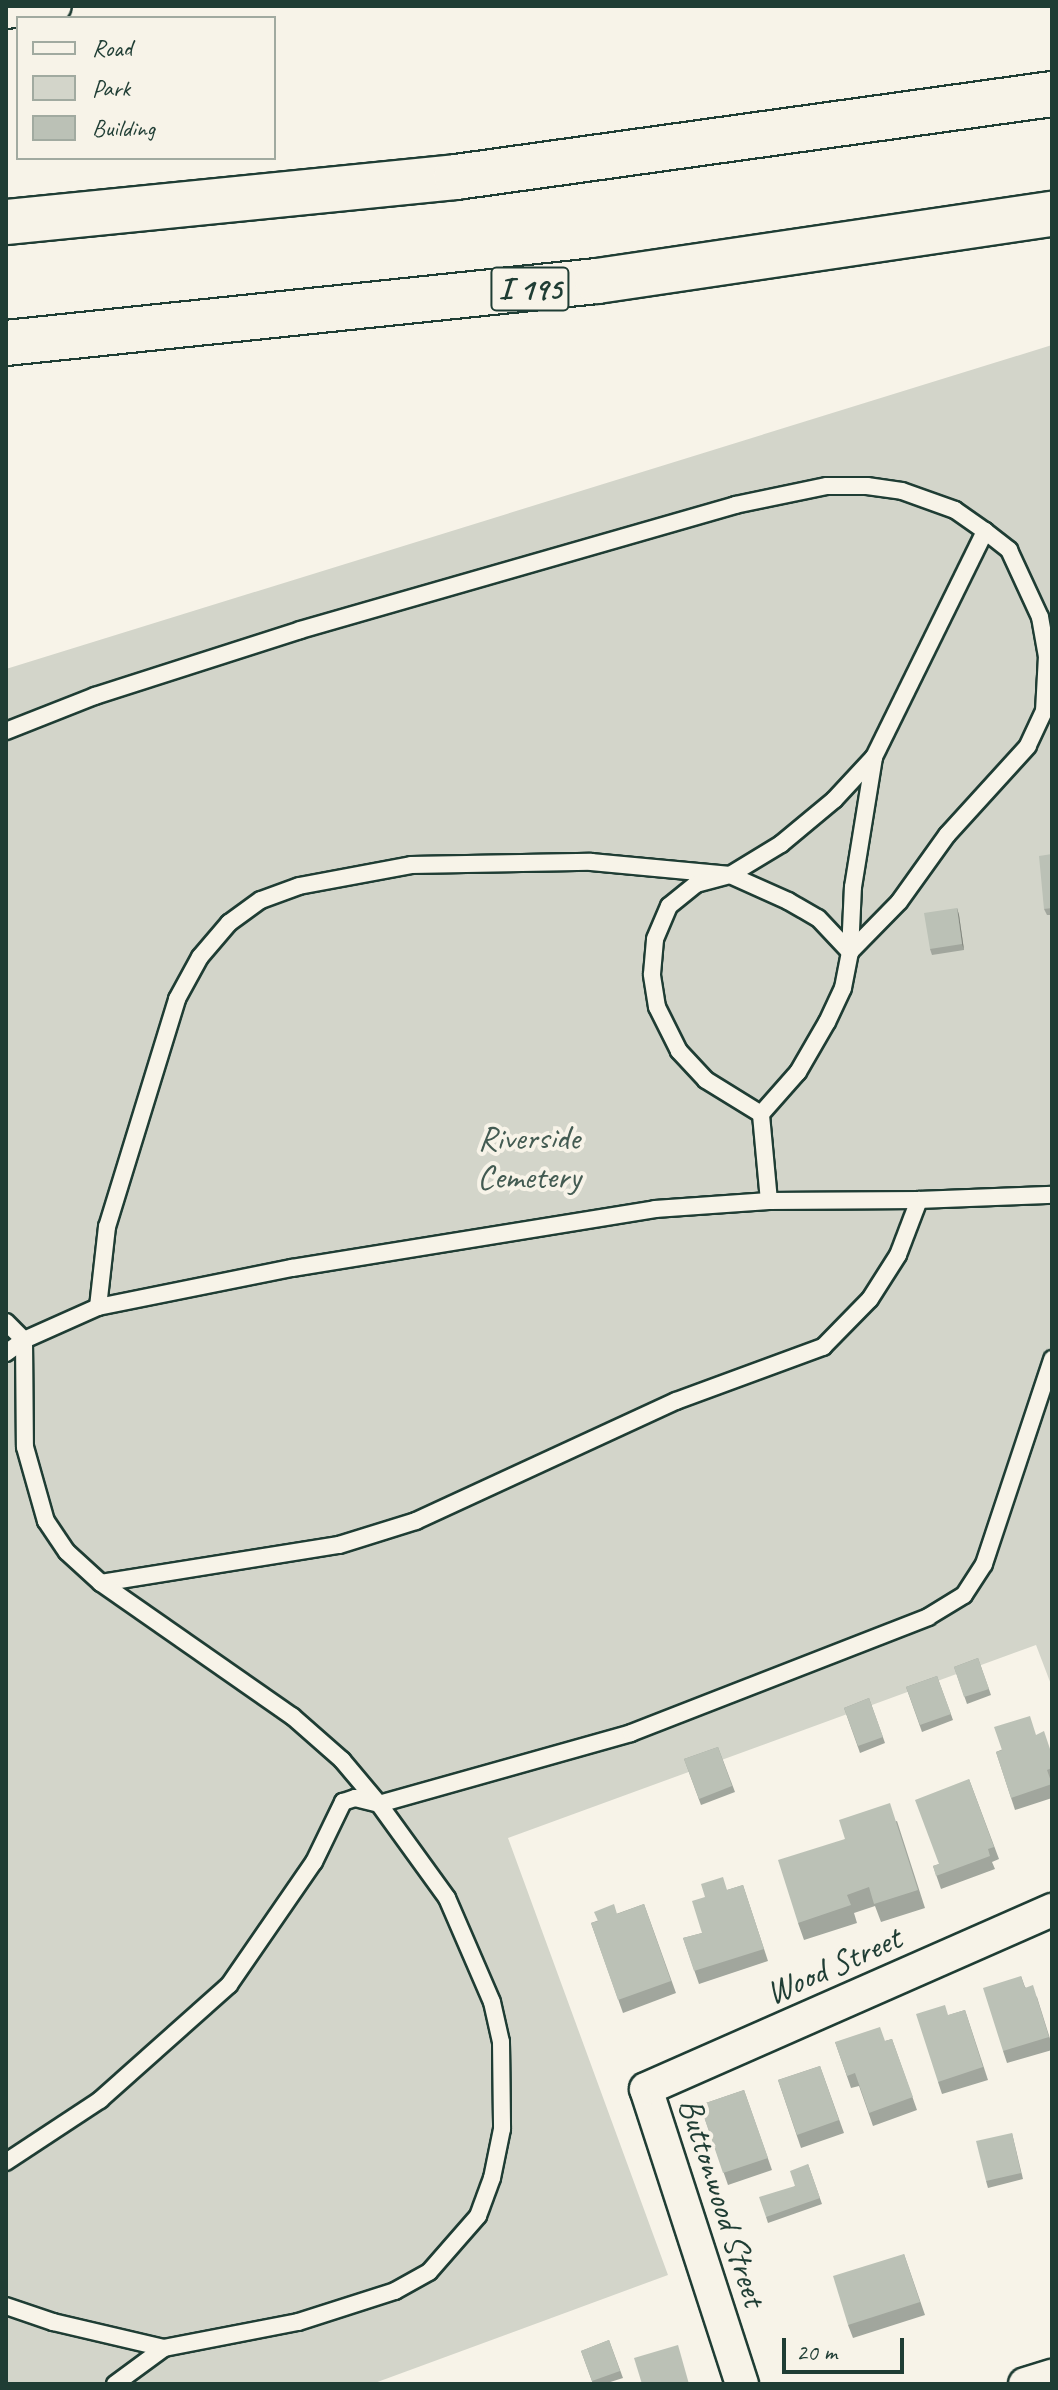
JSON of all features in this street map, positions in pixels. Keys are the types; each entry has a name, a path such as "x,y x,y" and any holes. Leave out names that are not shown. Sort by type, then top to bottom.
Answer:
{"highway":[{"path":"6,222 485,173 1052,94"},
{"name":"I 195","path":"6,343 597,281 1052,214"}],"street":[{"path":"6,12 55,6"},
{"name":"Wood Street","path":"646,2089 1052,1910"},
{"name":"Buttonwood Street","path":"646,2089 742,2384"},
{"path":"1025,2384 1052,2376"}],"lane":[{"path":"6,731 300,630 735,505 827,486 867,486 902,491 955,510 1009,550 1040,617 1047,656 1044,711 1028,746 947,835 899,902 850,952"},
{"path":"761,1114 706,1080 679,1051 657,1007 652,974 655,939 669,906 696,884 730,875 781,844 834,800 874,757 985,531"},
{"path":"769,1201 761,1114 798,1072 843,988 850,952 853,887 874,757"},
{"path":"98,1307 107,1227 177,999 200,957 229,923 261,900 342,874 411,865 591,862 730,875 818,918 850,952"},
{"path":"6,1353 24,1340 98,1307 456,1239 655,1209 769,1201 1052,1195"},
{"path":"101,1583 372,1536 416,1521 676,1401 789,1363 823,1347 870,1299 898,1255 919,1200"},
{"path":"6,1322 24,1340 25,1447 33,1483 46,1521 67,1552 101,1583 292,1716 342,1760 379,1804 447,1898 492,2002 501,2042 502,2129 478,2216 429,2272 395,2291 298,2322 164,2348 115,2384"},
{"path":"6,2162 100,2100 229,1985 314,1862 343,1802 355,1798 379,1804 631,1733 928,1617 964,1595 984,1564 1052,1359"},
{"path":"6,2306 164,2348"}],"green space":[{"name":"Riverside Cemetery","path":"1052,345 1052,1687 1036,1645 508,1838 668,2275 372,2384 6,2384 6,669"}],"building":[{"path":"1052,854 1052,908 1044,909 1039,856"},
{"path":"957,908 962,944 930,949 924,913"},
{"path":"978,1658 989,1689 964,1697 954,1667"},
{"path":"937,1676 951,1714 920,1725 906,1687"},
{"path":"869,1698 883,1737 858,1746 844,1708"},
{"path":"1030,1716 1036,1735 1044,1731 1052,1755 1052,1768 1047,1770 1052,1784 1011,1798 996,1752 1002,1750 994,1727"},
{"path":"718,1747 732,1786 699,1799 684,1759"},
{"path":"969,1779 994,1847 988,1849 990,1856 936,1876 933,1866 939,1864 915,1800"},
{"path":"890,1803 918,1890 874,1904 869,1887 847,1895 851,1905 798,1923 778,1860 845,1839 839,1820"},
{"path":"723,1877 727,1890 743,1885 764,1949 694,1971 683,1938 702,1933 692,1901 705,1897 701,1884"},
{"path":"614,1904 617,1914 644,1904 671,1981 618,2000 591,1923 598,1921 594,1912"},
{"path":"1021,1976 1025,1988 1033,1985 1049,2037 1003,2051 983,1988"},
{"path":"945,2005 948,2015 965,2010 983,2067 938,2082 916,2014"},
{"path":"880,2027 885,2041 892,2039 913,2097 869,2113 855,2073 847,2076 835,2042"},
{"path":"820,2066 839,2120 797,2135 778,2080"},
{"path":"744,2090 768,2158 723,2173 700,2105"},
{"path":"1012,2133 1021,2173 986,2181 976,2141"},
{"path":"808,2164 820,2198 766,2217 759,2197 795,2186 790,2171"},
{"path":"904,2254 920,2302 848,2325 833,2276"},
{"path":"609,2340 620,2371 592,2381 581,2351"},
{"path":"678,2345 689,2384 642,2384 634,2358"}]}
